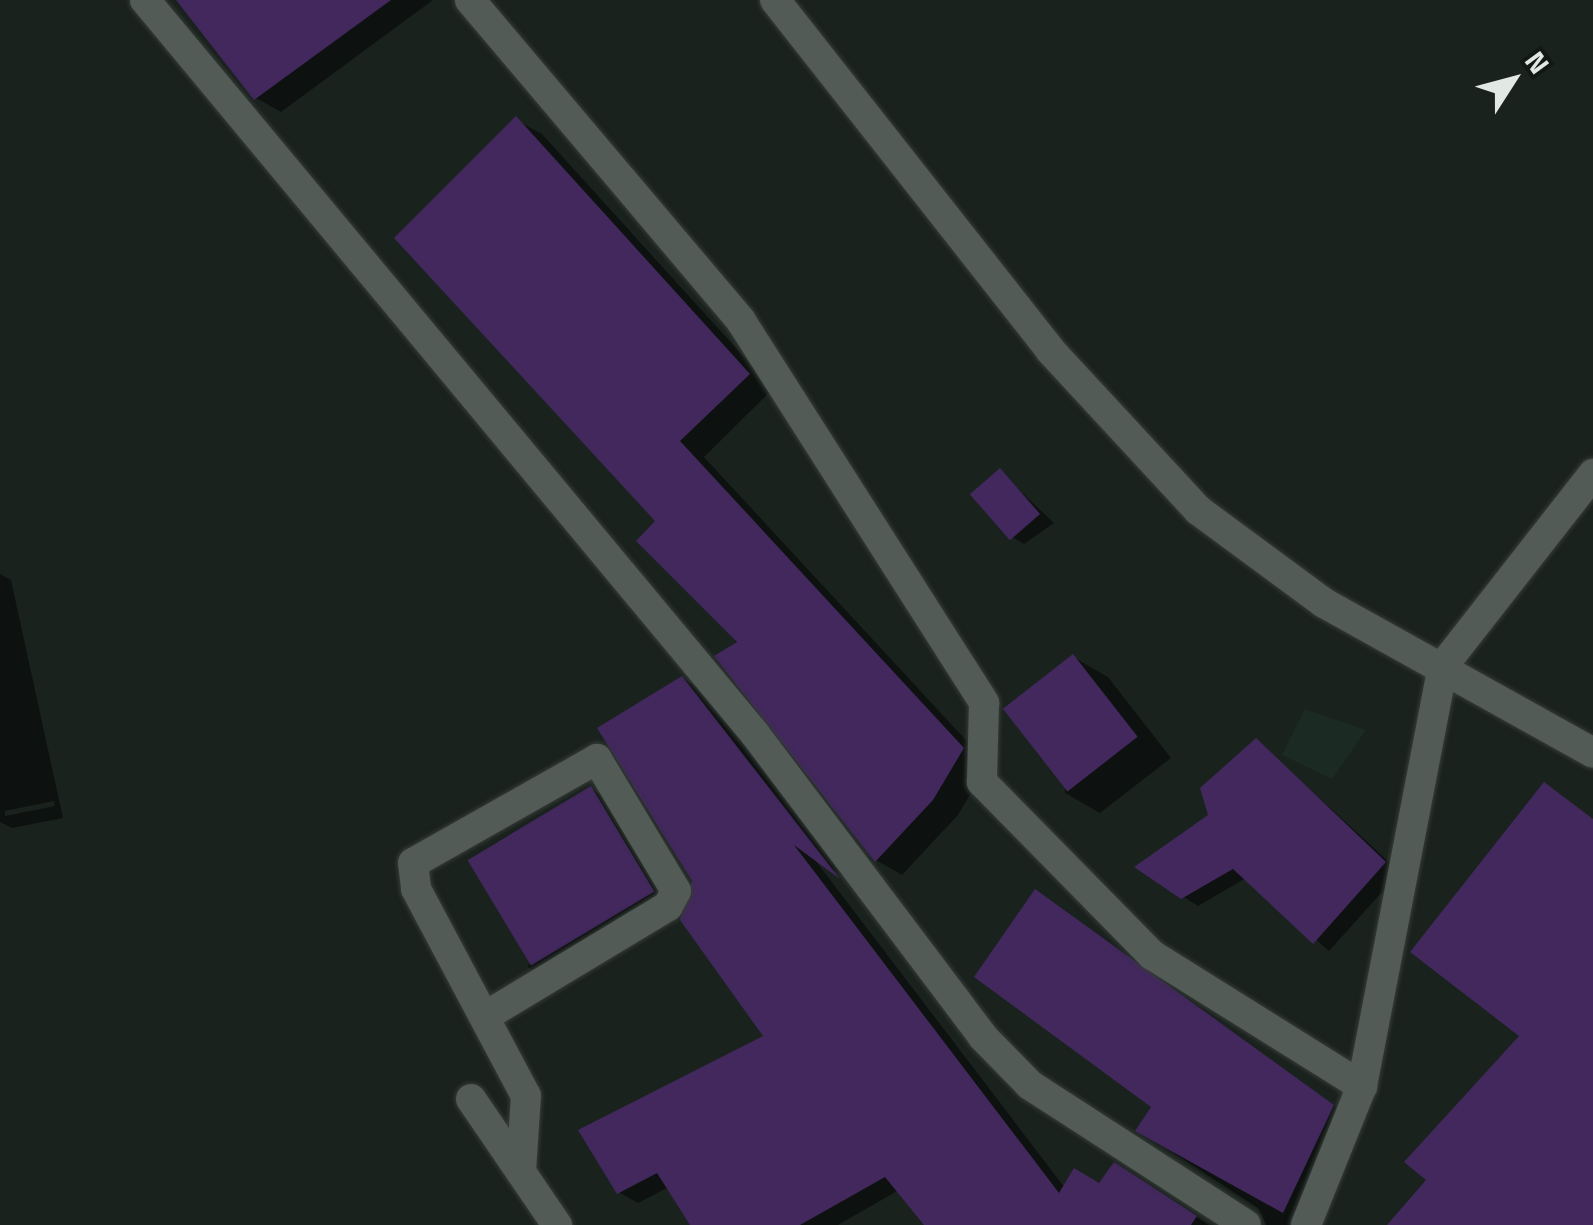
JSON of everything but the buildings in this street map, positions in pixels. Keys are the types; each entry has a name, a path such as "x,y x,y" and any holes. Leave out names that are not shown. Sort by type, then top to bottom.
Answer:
{"street":[{"path":"146,0 755,734 982,1036 1030,1084 1246,1225"},
{"path":"470,0 741,321 984,702 982,782 1152,955 1362,1086"},
{"path":"775,0 1050,350 1198,510 1324,603 1444,666 1593,753"},
{"path":"1306,1225 1362,1086 1444,666 1593,474"},
{"path":"489,1014 668,906 676,890 596,760 413,863 416,889 489,1014 526,1096 521,1172"},
{"path":"470,1099 521,1172 544,1221"}],"shaded area":[{"path":"1305,709 1366,730 1332,779 1282,755"}]}
